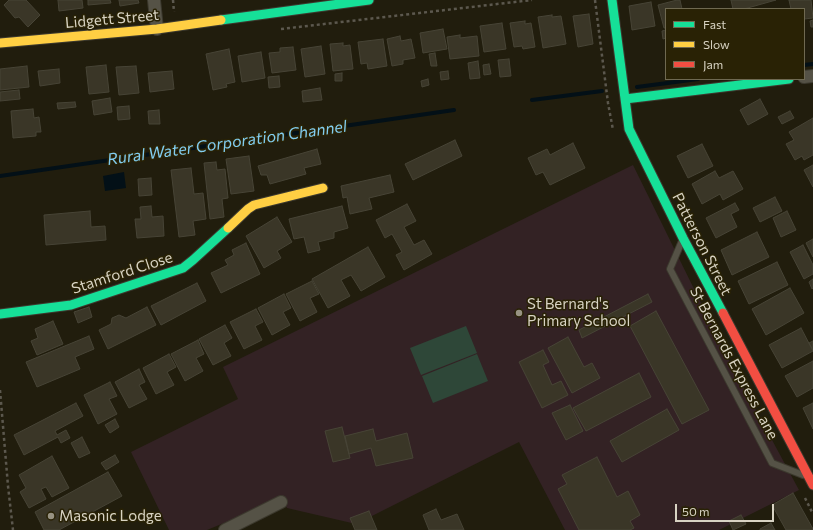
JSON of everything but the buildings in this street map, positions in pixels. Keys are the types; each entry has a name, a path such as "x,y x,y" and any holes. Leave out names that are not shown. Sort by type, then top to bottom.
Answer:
{"street":[{"path":"154,0 158,29"},
{"name":"Lidgett Street","path":"0,43 158,29 369,0"},
{"name":"Patterson Street","path":"612,0 629,129 683,238 813,485"},
{"path":"625,99 781,80"},
{"name":"Stamford Close","path":"0,314 71,304 183,268 254,205 323,188"},
{"path":"225,530 280,502"}],"lane":[{"name":"St Bernards Express Lane","path":"683,238 670,269 772,464 808,476"}],"path":[{"path":"0,390 13,530"}],"shaded area":[{"name":"St Bernard's Primary School","path":"633,165 731,364 799,490 719,530 565,530 519,442 356,524 287,508 282,499 207,530 169,530 131,452 238,399 223,367"},
{"path":"124,172 126,188 105,191 103,176"}],"green space":[{"path":"466,326 477,353 421,375 410,348"},
{"path":"477,354 488,381 433,403 422,376"}],"waterway":[{"name":"Rural Water Corporation Channel","path":"805,65 813,64"},
{"name":"Rural Water Corporation Channel","path":"637,87 690,80"},
{"name":"Rural Water Corporation Channel","path":"532,100 602,91"},
{"name":"Rural Water Corporation Channel","path":"0,176 454,110"}],"traffic: fast":[{"path":"221,20 369,0"},
{"path":"612,0 629,129 683,238 723,313"},
{"path":"625,99 781,80"},
{"path":"0,314 71,305 183,268 228,228"}],"traffic: slow":[{"path":"0,43 157,29 221,20"},
{"path":"228,228 254,205 323,188"}],"traffic: jam":[{"path":"723,313 813,485"}],"place":[{"name":"St Bernard's Primary School","path":"519,313"},
{"name":"Masonic Lodge","path":"51,516"}]}
